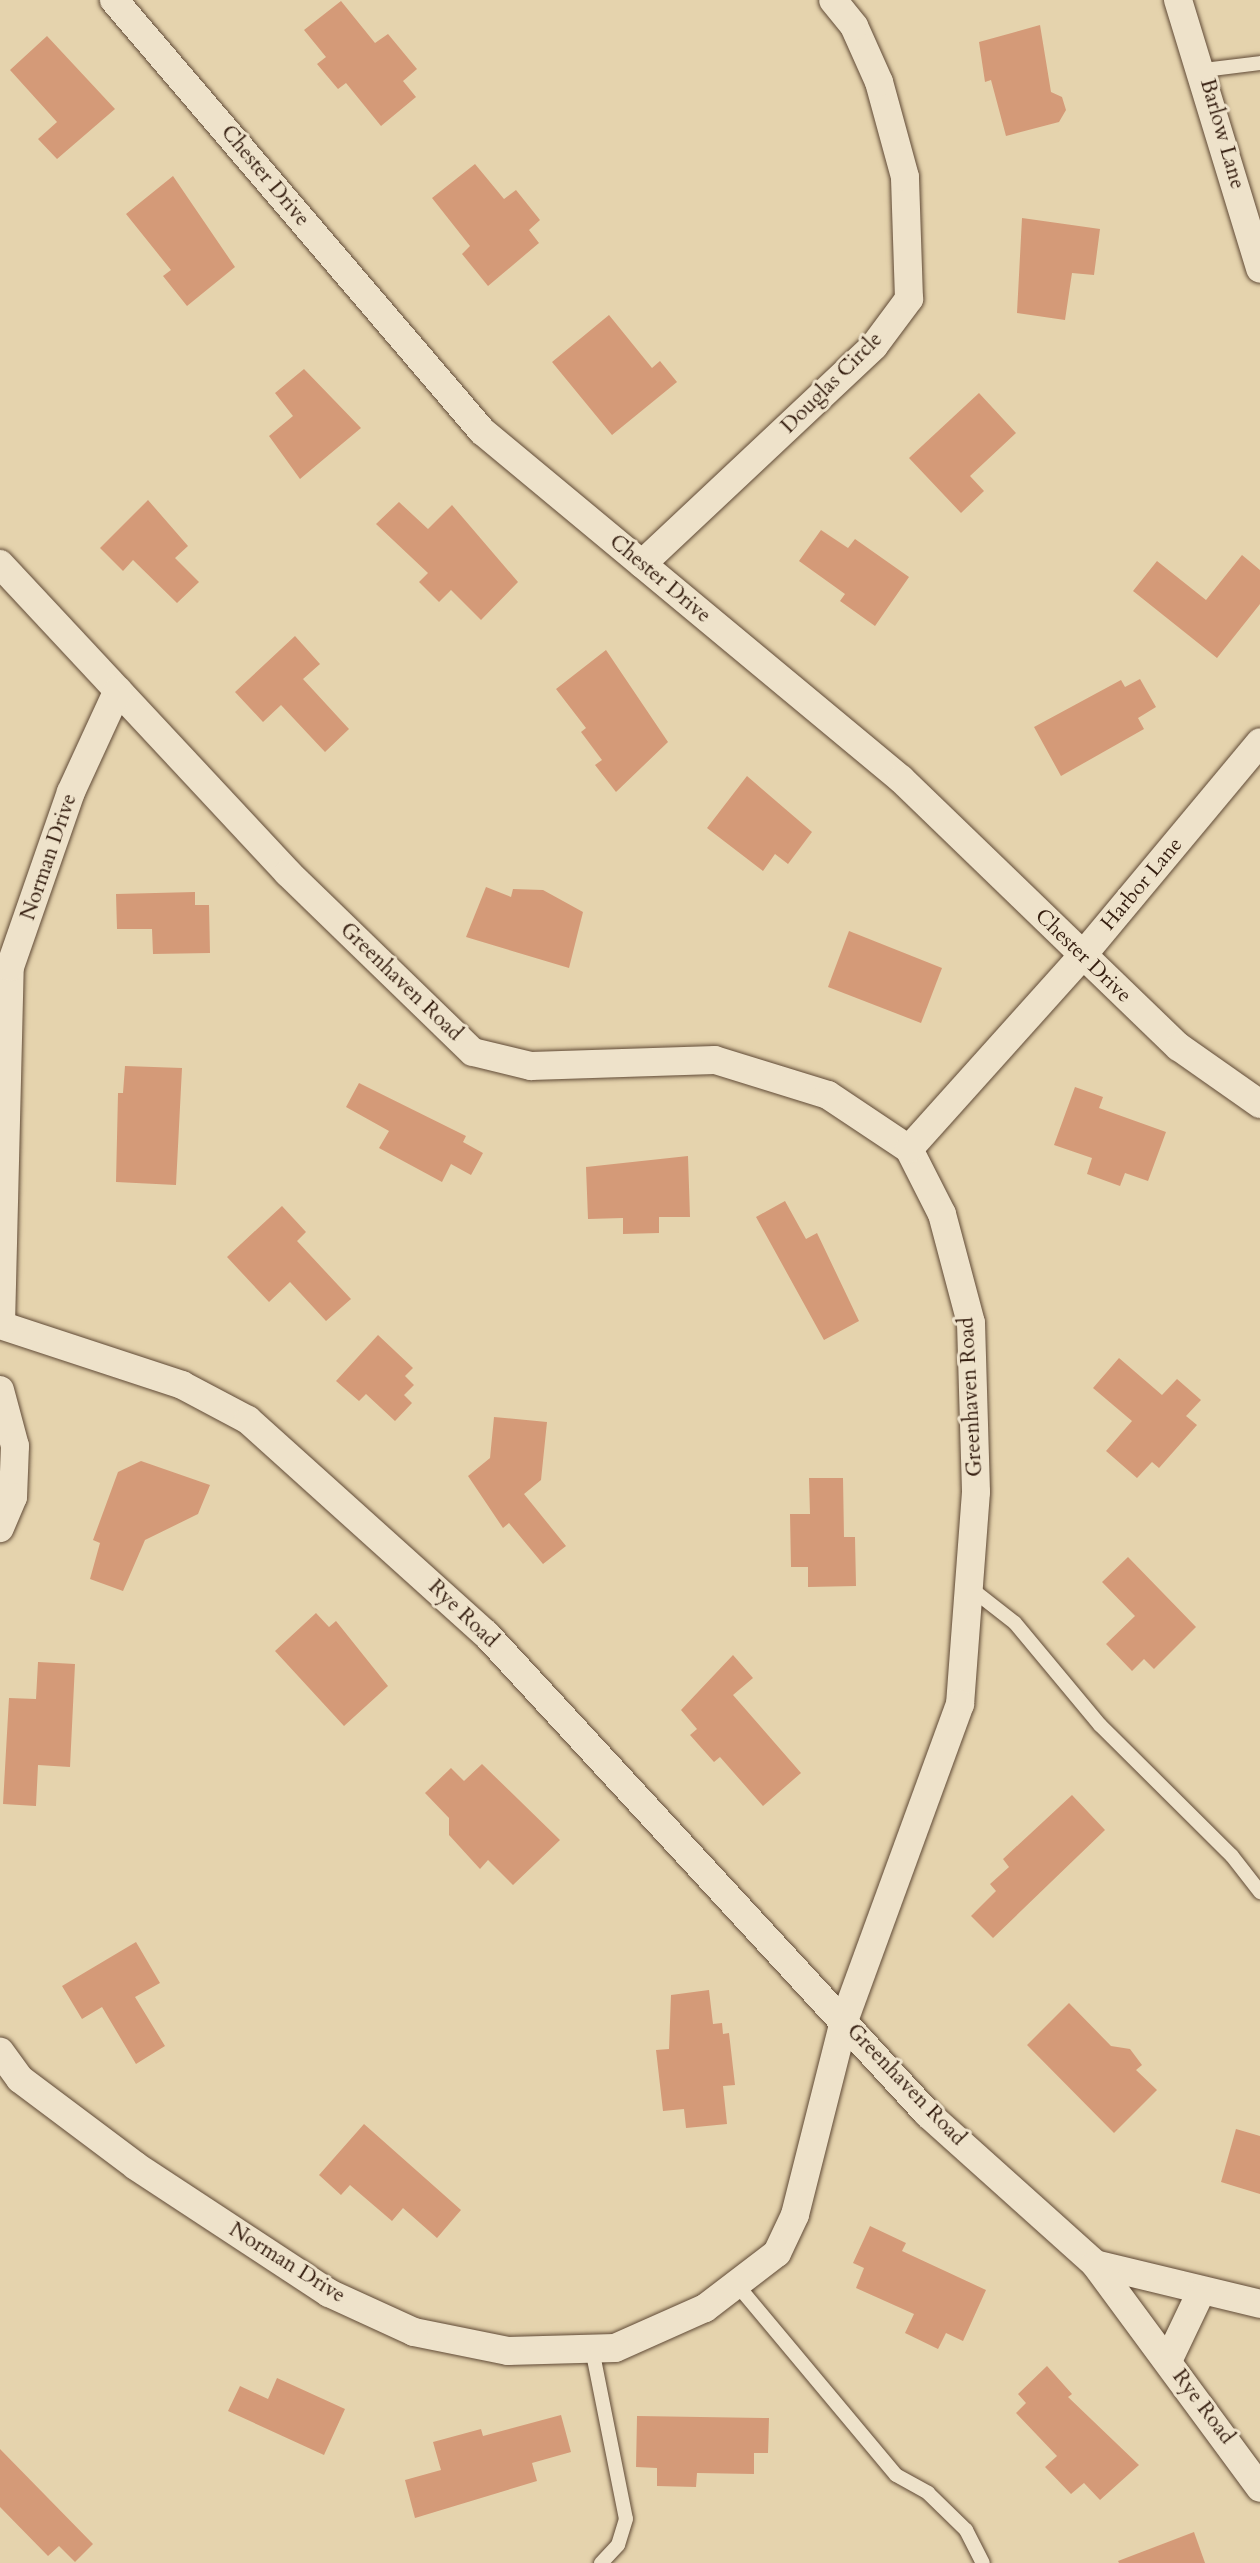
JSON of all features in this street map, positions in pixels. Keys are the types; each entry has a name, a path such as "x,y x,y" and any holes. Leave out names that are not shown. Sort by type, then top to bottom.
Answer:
{"street":[{"name":"Chester Drive","path":"114,0 482,431 901,779 1179,1048 1260,1104"},
{"name":"Douglas Circle","path":"642,564 874,346 909,299 905,177 879,82 854,26 833,0"},
{"name":"Barlow Lane","path":"1178,0 1204,70 1260,270"},
{"name":"Greenhaven Road","path":"0,564 288,873 473,1052 531,1066 715,1060 828,1095 909,1149 942,1214 971,1323 976,1492 969,1587 960,1704 844,2021 928,2114 1095,2264 1200,2294 1260,2304"},
{"name":"Norman Drive","path":"0,1325 10,967 71,792 118,690"},
{"name":"Harbor Lane","path":"909,1149 1082,956 1260,742"},
{"name":"Rye Road","path":"0,1325 182,1385 248,1420 486,1634 844,2021"},
{"path":"0,1390 15,1446 13,1497 0,1528"},
{"name":"Norman Drive","path":"0,2051 20,2079 125,2158 329,2294 427,2335 508,2351 592,2349 615,2348 738,2286 777,2253 795,2215 844,2021"},
{"name":"Rye Road","path":"1095,2264 1260,2488"},
{"name":"Rye Road","path":"1168,2361 1200,2294"}],"lane":[{"path":"1204,70 1260,63"},
{"path":"969,1587 1015,1623 1100,1725 1260,1892"},
{"path":"738,2286 896,2475 928,2493 966,2530 983,2563"},
{"path":"592,2349 626,2519 618,2545 601,2563"}],"building":[{"path":"341,1 375,43 388,34 417,69 403,81 416,97 381,126 346,83 338,89 317,64 326,57 304,30"},
{"path":"1040,25 1051,92 1062,97 1066,110 1059,122 1006,136 991,80 985,82 979,42"},
{"path":"47,36 115,109 57,159 38,139 57,122 10,70"},
{"path":"475,164 504,199 516,190 540,220 529,230 539,243 488,286 462,254 470,246 432,198"},
{"path":"173,176 235,267 187,306 163,276 171,270 126,214"},
{"path":"1022,218 1100,229 1094,275 1072,273 1065,320 1017,313"},
{"path":"609,315 652,368 660,361 677,382 612,435 552,362"},
{"path":"304,369 361,428 300,479 269,436 293,416 275,393"},
{"path":"979,393 1016,433 970,476 984,491 961,513 909,458"},
{"path":"148,500 188,546 175,558 199,582 177,603 133,560 123,571 100,548"},
{"path":"399,502 428,529 452,505 518,582 481,620 451,590 439,602 419,582 428,573 376,524"},
{"path":"821,530 848,548 855,539 909,577 875,626 840,601 845,594 799,561"},
{"path":"1242,555 1260,570 1260,604 1217,658 1133,591 1157,561 1206,600"},
{"path":"295,636 320,664 303,679 349,729 325,752 281,705 263,722 235,692"},
{"path":"606,650 668,742 616,792 595,765 602,760 581,732 586,728 556,689"},
{"path":"1140,679 1156,707 1138,718 1144,729 1061,776 1034,727 1121,680 1125,687"},
{"path":"747,776 812,832 788,864 775,854 763,871 707,828"},
{"path":"486,887 511,897 513,889 543,890 583,912 569,968 466,937"},
{"path":"195,892 195,905 209,905 210,953 153,954 152,929 117,929 116,894"},
{"path":"849,931 942,968 921,1023 828,987"},
{"path":"125,1066 182,1068 176,1185 116,1182 118,1093 123,1093"},
{"path":"359,1083 466,1136 463,1142 483,1153 471,1175 451,1164 442,1182 379,1148 389,1131 346,1107"},
{"path":"1075,1087 1103,1097 1099,1108 1166,1132 1148,1181 1125,1173 1120,1186 1087,1174 1092,1158 1054,1145"},
{"path":"688,1156 690,1217 659,1217 659,1233 623,1234 623,1218 588,1219 586,1167"},
{"path":"785,1201 806,1239 817,1233 859,1321 824,1340 756,1217"},
{"path":"282,1206 306,1232 297,1241 351,1299 326,1321 290,1282 269,1302 227,1257"},
{"path":"378,1335 413,1368 405,1376 414,1385 404,1395 412,1403 395,1421 366,1394 359,1401 336,1381"},
{"path":"1119,1358 1162,1395 1177,1379 1201,1400 1186,1416 1197,1425 1159,1468 1152,1462 1137,1478 1106,1451 1132,1421 1093,1388"},
{"path":"494,1417 547,1422 541,1480 524,1494 566,1546 543,1564 509,1523 503,1528 468,1476 490,1458"},
{"path":"141,1461 210,1485 198,1514 145,1540 123,1591 90,1579 100,1543 93,1540 118,1472"},
{"path":"809,1478 843,1478 844,1537 855,1537 856,1586 808,1587 808,1567 791,1567 790,1514 810,1514"},
{"path":"1128,1557 1196,1627 1154,1669 1144,1659 1132,1671 1106,1644 1135,1616 1102,1582"},
{"path":"316,1613 329,1627 336,1621 388,1686 344,1726 275,1651"},
{"path":"733,1655 753,1678 733,1695 801,1773 763,1806 720,1757 714,1762 690,1735 697,1729 681,1710"},
{"path":"38,1662 75,1664 70,1767 38,1765 36,1806 3,1804 9,1698 36,1699"},
{"path":"482,1764 560,1840 513,1885 488,1860 480,1869 449,1835 449,1818 425,1793 451,1768 464,1781"},
{"path":"1072,1795 1105,1830 993,1938 971,1916 996,1891 990,1884 1009,1867 1003,1859"},
{"path":"136,1942 160,1983 135,1997 165,2046 136,2064 102,2007 82,2019 62,1986"},
{"path":"709,1990 713,2024 722,2023 723,2034 729,2033 735,2085 723,2086 727,2124 686,2128 684,2109 663,2111 656,2050 669,2049 671,1995"},
{"path":"1069,2003 1111,2046 1130,2049 1142,2065 1136,2070 1157,2090 1114,2133 1027,2045"},
{"path":"364,2124 461,2210 437,2238 403,2208 392,2221 350,2185 341,2195 319,2175"},
{"path":"1236,2129 1260,2136 1260,2194 1221,2182"},
{"path":"870,2226 906,2243 902,2251 986,2290 963,2341 946,2333 938,2349 905,2333 914,2314 856,2288 864,2268 853,2263"},
{"path":"1047,2366 1072,2394 1068,2397 1139,2465 1100,2500 1084,2483 1071,2494 1045,2467 1057,2456 1016,2413 1026,2403 1018,2394"},
{"path":"277,2378 345,2409 324,2455 228,2411 240,2386 268,2399"},
{"path":"561,2415 571,2452 532,2463 537,2481 415,2518 405,2480 441,2470 433,2442 481,2429 483,2436"},
{"path":"637,2416 769,2418 768,2453 754,2453 754,2474 697,2473 696,2487 657,2486 657,2468 636,2467"},
{"path":"0,2449 93,2544 75,2562 59,2546 48,2556 0,2507"},
{"path":"1194,2532 1205,2563 1118,2561"}]}
